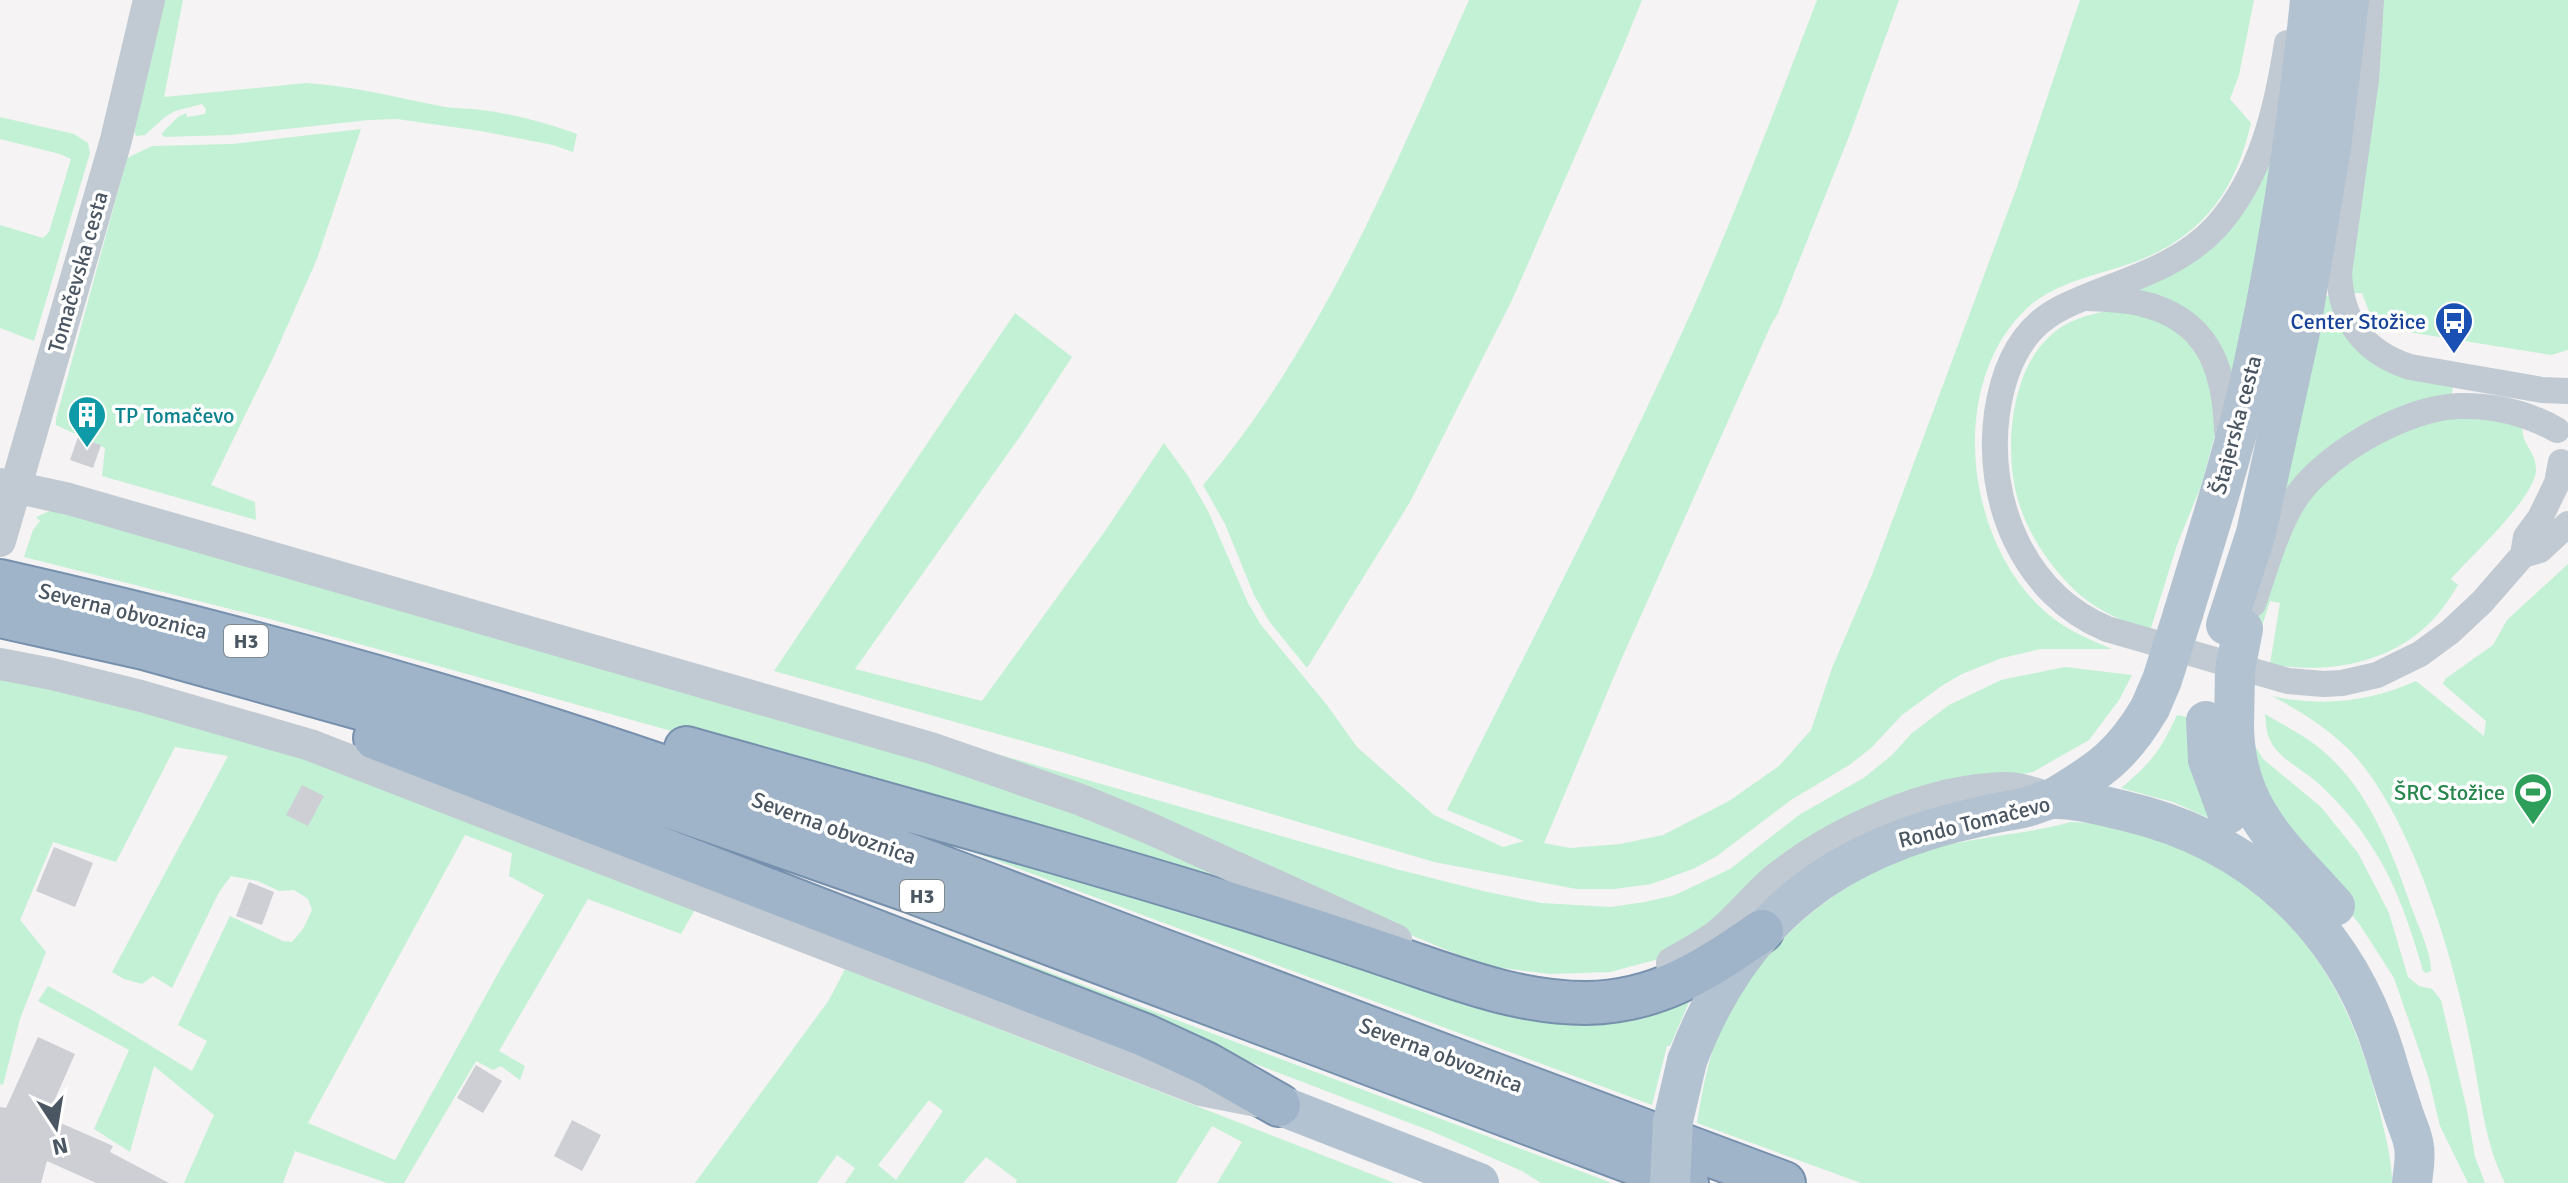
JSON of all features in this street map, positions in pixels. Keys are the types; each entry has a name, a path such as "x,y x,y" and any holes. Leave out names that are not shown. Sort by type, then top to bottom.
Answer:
{"highway":[{"name":"Severna obvoznica","path":"0,581 244,640 490,711 642,760 919,859 1784,1183"},
{"name":"Severna obvoznica","path":"0,616 144,648 406,721 582,776 910,891 1687,1183"},
{"path":"144,648 210,687 380,740 1144,1035 1207,1064 1279,1105"},
{"path":"490,711 554,709 1151,879 1523,998 1557,1003 1591,1003 1652,993 1684,981 1762,931"}],"main road":[{"name":"Štajerska cesta","path":"2052,799 2091,775 2127,745 2150,708 2162,680 2228,464 2254,362 2323,1"},
{"name":"Štajerska cesta","path":"2269,877 2235,829 2221,800 2208,760 2220,725 2234,627 2285,403 2331,148 2323,1"},
{"name":"Štajerska cesta","path":"2220,725 2249,800 2277,841 2357,933 2400,1012 2422,1104 2413,1165"},
{"name":"Rondo Tomačevo","path":"1670,1183 1673,1121 1687,1061 1715,996 1762,931 1806,890 1861,856 1944,825 2052,799 2151,817 2235,854 2290,896 2333,946 2362,995 2379,1036 2413,1165 2436,1183"},
{"path":"1279,1105 1479,1183"}],"street":[{"name":"Tomačevska cesta","path":"3,531 8,486 116,140 149,0"},
{"path":"2371,0 2366,80 2339,273 2340,290 2348,316 2366,343 2390,360 2410,367 2542,390 2568,391"},
{"path":"2323,1 2290,27 2284,67 2258,162 2226,216 2198,244 2177,258 2049,315 2021,342 2011,360 1998,401 1995,450 1999,497 2011,532 2042,581 2065,606 2088,621 2137,639 2271,677 2306,683 2342,683 2377,675 2435,644 2464,620 2523,555 2540,550 2568,524"},
{"path":"2086,298 2138,303 2164,311 2187,326 2206,344 2223,384 2228,464"},
{"path":"2523,555 2526,537 2540,518 2565,470 2557,430 2568,398"},
{"path":"2234,627 2294,500 2345,451 2382,428 2420,414 2456,406 2524,414 2557,430"},
{"path":"8,486 109,510 931,748 1095,805 1422,952 1480,972 1535,983 1603,984 1629,979 1673,962 1715,937 1792,867 1831,842 1880,818 1930,801 1977,791 2007,788 2052,799"},
{"path":"0,664 141,696 310,745 1201,1090 1279,1105"}],"green space":[{"path":"163,0 183,0 164,97 306,83 341,87 445,107 518,116 577,134 573,152 481,131 397,119 231,135 165,137 161,134 186,113 187,117 205,114 202,104 175,111 145,135 136,136 133,126"},
{"path":"1469,0 1642,0 1512,300 1410,502 1307,668 1269,621 1254,595 1225,524 1203,485 1246,431 1320,314 1384,190"},
{"path":"1817,0 1899,0 1850,134 1778,313 1621,660 1544,843 1570,848 1620,844 1663,835 1729,801 1779,766 1811,730 2017,187 2080,0 2254,0 2239,75 2230,99 2251,123 2244,150 2222,195 2190,231 2170,245 2120,267 2071,283 2047,294 2026,309 2001,340 1985,377 1976,417 1976,459 1982,500 1995,540 2014,576 2039,606 2064,626 2112,649 2040,649 2002,658 1962,674 1902,715 1851,764 1791,800 1717,856 1695,868 1651,884 1615,889 1576,889 1434,862 774,671 1015,313 1072,357 1021,435 855,669 982,701 1105,531 1164,443 1208,511 1248,603 1261,625 1357,747 1434,815 1503,847 1524,841 1447,810 1666,368 1743,191"},
{"path":"2380,0 2568,0 2568,350 2551,355 2389,329 2371,317 2362,293 2349,293"},
{"path":"0,117 74,134 88,143 90,153 34,341 0,328 0,225 43,238 49,232 71,159 0,139"},
{"path":"361,129 317,259 211,485 255,502 256,520 102,476 105,448 56,425 56,419 127,158 152,146 232,144"},
{"path":"2272,149 2238,383 2133,288 2157,279"},
{"path":"2322,296 2331,296 2335,311 2453,387 2451,398 2273,509"},
{"path":"2114,310 2130,310 2178,330 2207,363 2217,428 2201,486 2177,545 2150,631 2103,610 2063,578 2030,531 2018,500 2011,460 2018,392 2035,353 2048,338 2070,322"},
{"path":"2446,417 2523,423 2523,435 2536,470 2525,496 2451,579 2458,585 2438,614 2407,641 2371,659 2351,664 2310,668 2270,664 2280,603 2270,601 2260,633 2254,632 2269,577 2312,492 2379,439"},
{"path":"52,510 1009,786 1286,902 266,618 24,557 33,530 40,521 36,517"},
{"path":"2568,564 2568,1183 2505,1183 2487,1132 2453,970 2428,891 2395,816 2376,784 2346,747 2316,722 2272,696 2327,702 2381,694 2416,681 2484,736 2486,721 2443,684 2445,679 2493,645 2507,620"},
{"path":"2065,667 2132,675 2119,700 2089,740 2033,772 1928,794 1663,958 1610,972 1550,974 1485,966 935,736 1396,869 1541,903 1611,907 1675,895 1730,869 1799,815 1865,777 1912,733 1949,705 2001,680"},
{"path":"16,679 300,754 697,906 681,934 588,899 499,1051 525,1066 520,1080 501,1066 493,1070 476,1061 404,1183 387,1183 295,1151 283,1183 184,1183 214,1115 154,1066 130,1152 94,1129 129,1050 38,1001 48,986 192,1071 207,1041 178,1025 230,916 283,941 292,942 303,929 312,910 308,899 294,890 279,891 258,881 231,876 219,892 172,988 153,976 142,984 112,972 228,756 175,747 116,862 53,842 20,920 46,952 20,1019 3,1085 0,1084 0,680","holes":["465,835 512,853 509,876 544,895 395,1160 308,1123"]},
{"path":"2265,714 2313,743 2332,759 2362,796 2385,838 2427,947 2431,971 2423,971 2400,900 2375,851 2337,802 2273,745 2267,732"},
{"path":"2177,715 2196,719 2220,823 2173,802 2121,788 2154,755"},
{"path":"2247,733 2263,759 2321,807 2358,853 2389,913 2408,977 2419,986 2432,989 2441,1000 2475,1157 2485,1183 2468,1183 2440,1126 2428,1076 2394,978 2360,925 2277,822"},
{"path":"2071,822 2127,831 2204,860 2243,883 2276,911 2305,943 2329,978 2349,1017 2365,1060 2387,1144 2392,1183 1861,1183 1697,1123 1709,1063 1721,1029 1758,968 1806,918 1863,878 1928,850"},
{"path":"896,823 1478,996 1693,993 1670,1046 1667,1046 1652,1105"},
{"path":"662,829 1612,1183 1541,1183 1522,1171 1436,1133 1107,1007"},
{"path":"845,969 1394,1183 1217,1183 1242,1142 1212,1126 1176,1183 1016,1183 1017,1180 986,1157 963,1183 845,1183 855,1168 837,1155 817,1183 695,1183 829,1000","holes":["929,1100 943,1111 896,1180 878,1165"]}],"building":[{"name":"TP Tomačevo","path":"78,437 101,445 93,468 70,460"},
{"path":"302,785 324,796 308,826 286,815"},
{"path":"54,847 93,863 75,907 36,891"},
{"path":"249,882 274,892 262,925 236,916"},
{"path":"38,1037 75,1054 47,1117 113,1146 110,1152 169,1183 96,1183 47,1161 41,1183 0,1183 0,1107 6,1108"},
{"path":"476,1065 502,1081 483,1113 457,1098"},
{"path":"572,1120 601,1135 582,1171 554,1156"}],"place":[{"name":"Center Stožice","path":"2454,355"},
{"name":"TP Tomačevo","path":"87,449"},
{"name":"ŠRC Stožice","path":"2533,826"}]}
